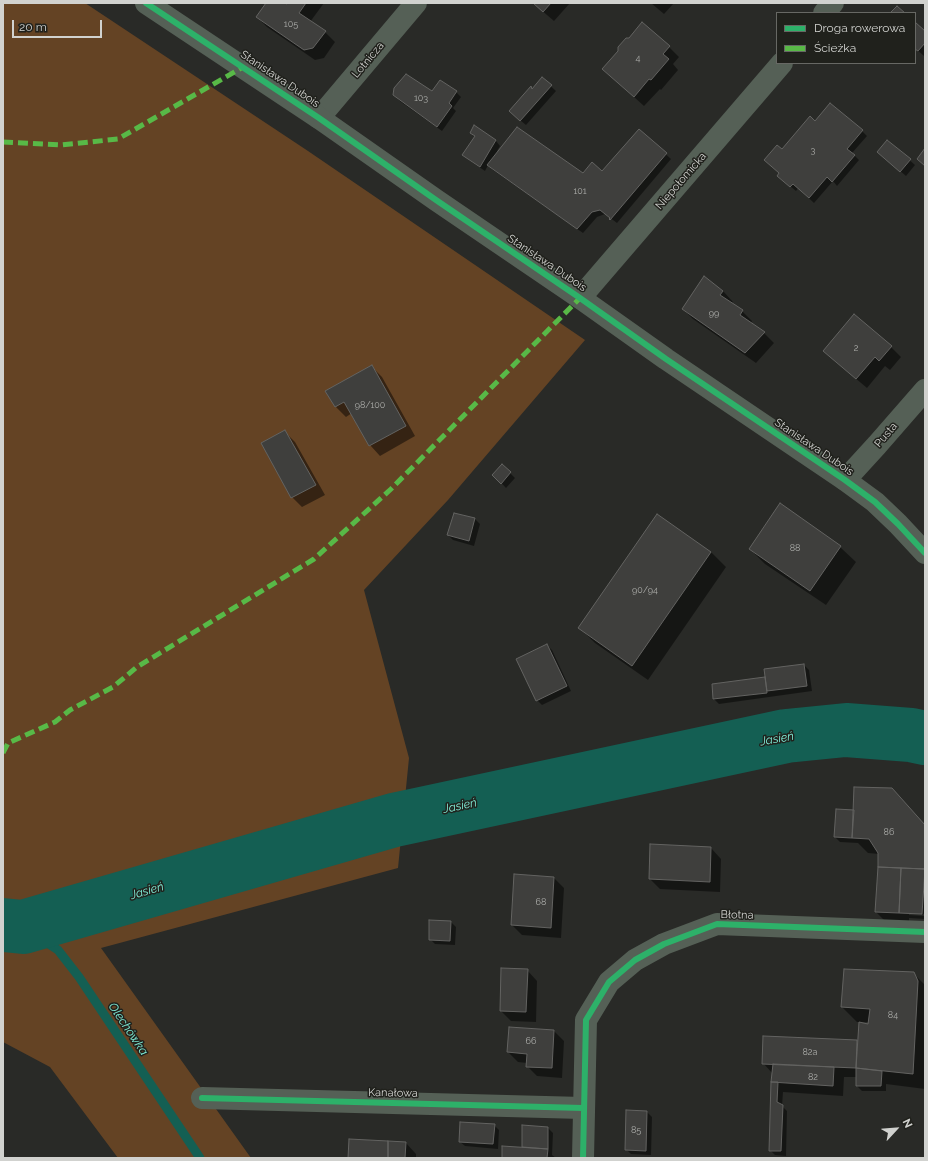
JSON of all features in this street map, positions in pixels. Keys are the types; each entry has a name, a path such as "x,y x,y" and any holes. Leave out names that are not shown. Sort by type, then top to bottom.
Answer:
{"street":[{"name":"Stanisława Dubois","path":"146,3 319,118 666,359 845,480 875,502 925,553"},
{"name":"Lotnicza","path":"319,118 416,3"},
{"path":"825,12 833,3"},
{"name":"Niepołomicka","path":"580,298 781,64"},
{"name":"Pusta","path":"845,480 925,390"},
{"name":"Błotna","path":"583,1108 586,1020 609,982 635,960 664,944 717,924 925,932"},
{"name":"Kanałowa","path":"202,1098 583,1108"},
{"path":"583,1108 583,1158"}],"shaded area":[{"path":"3,3 85,3 308,151 585,340 448,500 364,590 409,758 398,868 101,948 251,1158 118,1158 50,1067 3,1042"}],"building":[{"path":"266,3 306,3 299,13 326,31 313,48 304,50 256,17"},
{"path":"533,3 551,3 543,12"},
{"path":"897,6 904,12 891,12"},
{"path":"642,22 670,46 663,54 669,59 634,97 602,69 618,51 618,47 626,38 629,38"},
{"path":"916,23 925,31 925,43 918,51 916,50"},
{"path":"406,74 432,91 440,80 457,91 449,103 452,106 437,127 393,95 394,88"},
{"path":"542,77 552,85 520,121 509,111 531,86 532,89"},
{"path":"830,103 863,130 847,149 855,155 832,182 827,177 809,198 793,184 790,187 777,176 779,173 764,160 777,145 782,149 810,116 815,121"},
{"path":"474,125 496,140 480,167 462,155 475,136 470,133"},
{"path":"517,127 583,173 592,162 602,171 639,129 667,153 610,220 610,218 600,210 592,212 577,229 487,165"},
{"path":"887,140 911,159 900,172 877,152"},
{"path":"925,148 925,166 917,159"},
{"path":"704,276 723,291 720,295 743,310 740,315 765,332 745,353 682,309"},
{"path":"854,314 892,346 879,361 875,357 856,379 823,351"},
{"path":"372,365 406,426 369,446 344,402 335,407 325,391"},
{"path":"285,430 316,485 291,498 261,443"},
{"path":"502,464 511,472 501,484 492,475"},
{"path":"780,503 841,546 810,591 749,549"},
{"path":"454,513 475,518 469,541 447,535"},
{"path":"657,514 711,552 632,666 578,628"},
{"path":"547,644 567,686 536,701 516,659"},
{"path":"804,664 807,686 767,691 764,669"},
{"path":"765,677 767,693 713,699 712,684"},
{"path":"854,787 892,788 925,825 925,869 878,867 878,853 869,839 852,838"},
{"path":"836,809 854,810 852,838 834,837"},
{"path":"650,844 711,847 710,882 649,879"},
{"path":"878,867 901,868 899,913 875,912"},
{"path":"901,868 925,869 922,914 899,913"},
{"path":"514,874 554,877 551,928 511,925"},
{"path":"429,920 451,921 450,941 429,940"},
{"path":"501,968 528,969 526,1012 500,1011"},
{"path":"844,969 914,972 918,981 913,1074 856,1068 859,1022 868,1024 870,1009 841,1007"},
{"path":"509,1027 554,1030 552,1068 526,1067 527,1054 507,1052"},
{"path":"763,1036 857,1040 856,1068 762,1064"},
{"path":"773,1064 834,1067 833,1086 771,1082"},
{"path":"856,1068 882,1071 881,1086 856,1086"},
{"path":"771,1082 778,1082 777,1102 783,1105 781,1151 769,1151"},
{"path":"626,1110 647,1111 646,1151 625,1150"},
{"path":"460,1122 495,1124 493,1144 459,1142"},
{"path":"522,1125 548,1127 548,1149 522,1147"},
{"path":"349,1139 388,1141 388,1158 348,1158"},
{"path":"388,1141 406,1142 405,1158 388,1158"},
{"path":"502,1146 548,1149 547,1158 502,1158"}],"waterway":[{"name":"Jasień","path":"3,925 23,927 394,820 786,736 846,730 911,735 925,738"},
{"name":"Olechówka","path":"23,927 58,950 79,977 200,1158"}],"marked path":[{"path":"3,142 61,145 118,139 243,67"},
{"path":"3,753 8,743 55,722 70,710 113,687 137,667 314,559 391,489 580,298"}],"cycle path":[{"path":"146,3 319,118 666,359 845,480 875,502 925,553"},
{"path":"583,1158 586,1020 609,982 635,960 664,944 717,924 925,932"},
{"path":"202,1098 583,1108"}]}
